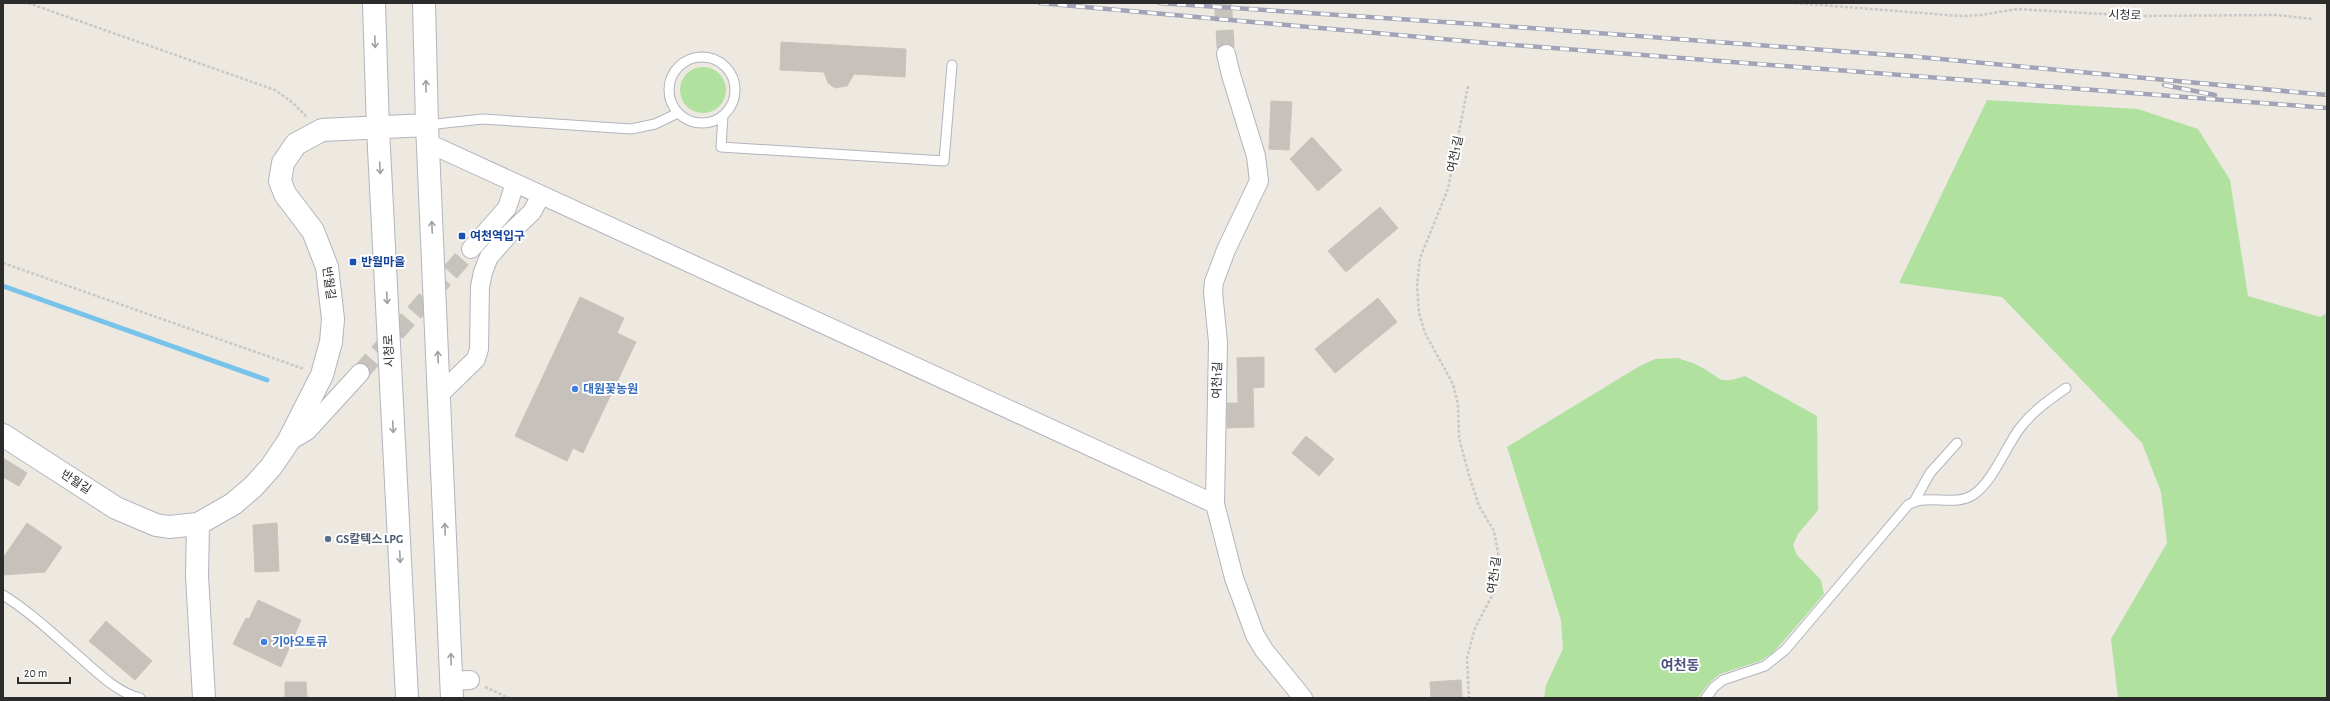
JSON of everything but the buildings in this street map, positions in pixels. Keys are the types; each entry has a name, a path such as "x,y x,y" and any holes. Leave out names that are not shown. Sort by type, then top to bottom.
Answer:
{"street":[{"name":"시청로","path":"374,3 378,129 407,698"},
{"path":"424,3 439,395 458,686"},
{"name":"여천1길","path":"1226,54 1230,76 1256,156 1259,181 1226,250 1214,282 1213,292 1218,342 1215,504 1234,578 1255,635 1264,650 1303,698"},
{"name":"반월길","path":"3,434 116,508 156,525 169,527 198,524 223,510 253,487 271,467 288,442 322,375 330,342 333,319 327,266 313,230 285,194 280,176 283,163 296,144 322,130 378,129 428,134"},
{"path":"428,134 515,183 1215,504"},
{"path":"471,249 507,208 515,183"},
{"path":"439,395 476,359 479,349 480,287 489,257 511,232 532,212 541,195"},
{"path":"288,442 307,431 360,373"},
{"path":"198,524 197,576 204,698"},
{"path":"156,525 186,546 191,556 197,576"}],"lane":[{"path":"708,58 718,61 727,68 733,77 735,88 734,98 730,108 723,116 713,121 703,123 692,122 678,113 670,98 669,88 672,77 678,68 686,61 708,58"},
{"path":"723,116 721,147 944,161 952,64"},
{"path":"428,134 483,119 631,129 657,123 678,113"},
{"path":"1915,500 1955,500 1972,496 1985,482 2020,428 2036,410 2066,388"},
{"path":"1706,698 1714,687 1723,680 1765,666 1785,650 1896,518 1915,500 1930,473 1956,443"},
{"path":"3,595 31,615 98,672 123,691 140,698"}],"path":[{"path":"28,3 275,90 293,103 322,130"},
{"name":"시청로","path":"1795,3 1960,16 1981,15 2017,9 2136,16 2277,15 2312,19"},
{"name":"여천1길","path":"1468,86 1448,189 1420,258 1417,286 1418,314 1425,333 1453,384 1458,404 1459,438 1479,506 1494,531 1499,558 1494,592 1475,628 1467,658 1469,698"},
{"path":"3,263 322,375"},
{"path":"458,686 509,698"}],"green space":[{"path":"698,67 708,67 716,71 722,77 726,85 726,95 722,103 716,109 708,113 698,113 690,109 684,103 680,95 680,85 684,77 690,71"},
{"path":"1987,100 2138,109 2198,129 2230,180 2248,296 2320,317 2327,313 2327,698 2118,698 2111,639 2167,543 2161,492 2142,443 2002,297 1899,283"},
{"path":"1678,358 1697,365 1720,379 1729,380 1745,376 1817,416 1818,510 1798,534 1793,545 1797,555 1821,580 1824,594 1773,653 1760,661 1720,674 1710,682 1698,698 1544,698 1546,685 1563,649 1561,620 1507,447 1638,367 1655,359"}],"waterway":[{"path":"3,286 267,380"}],"tunnel":[{"path":"1223,3 1226,54"},
{"path":"360,373 471,249"}],"railway":[{"path":"1040,3 1487,43 2327,108"},
{"path":"1159,3 1489,25 1919,57 2327,95"},
{"path":"2164,85 2215,95"}],"place":[{"name":"여천역입구","path":"462,236"},
{"name":"반월마을","path":"353,262"},
{"name":"대원꽃농원","path":"575,389"},
{"name":"GS칼텍스 LPG","path":"328,539"},
{"name":"기아오토큐","path":"264,642"}],"district":[{"name":"여천동","path":"1680,666"}]}
